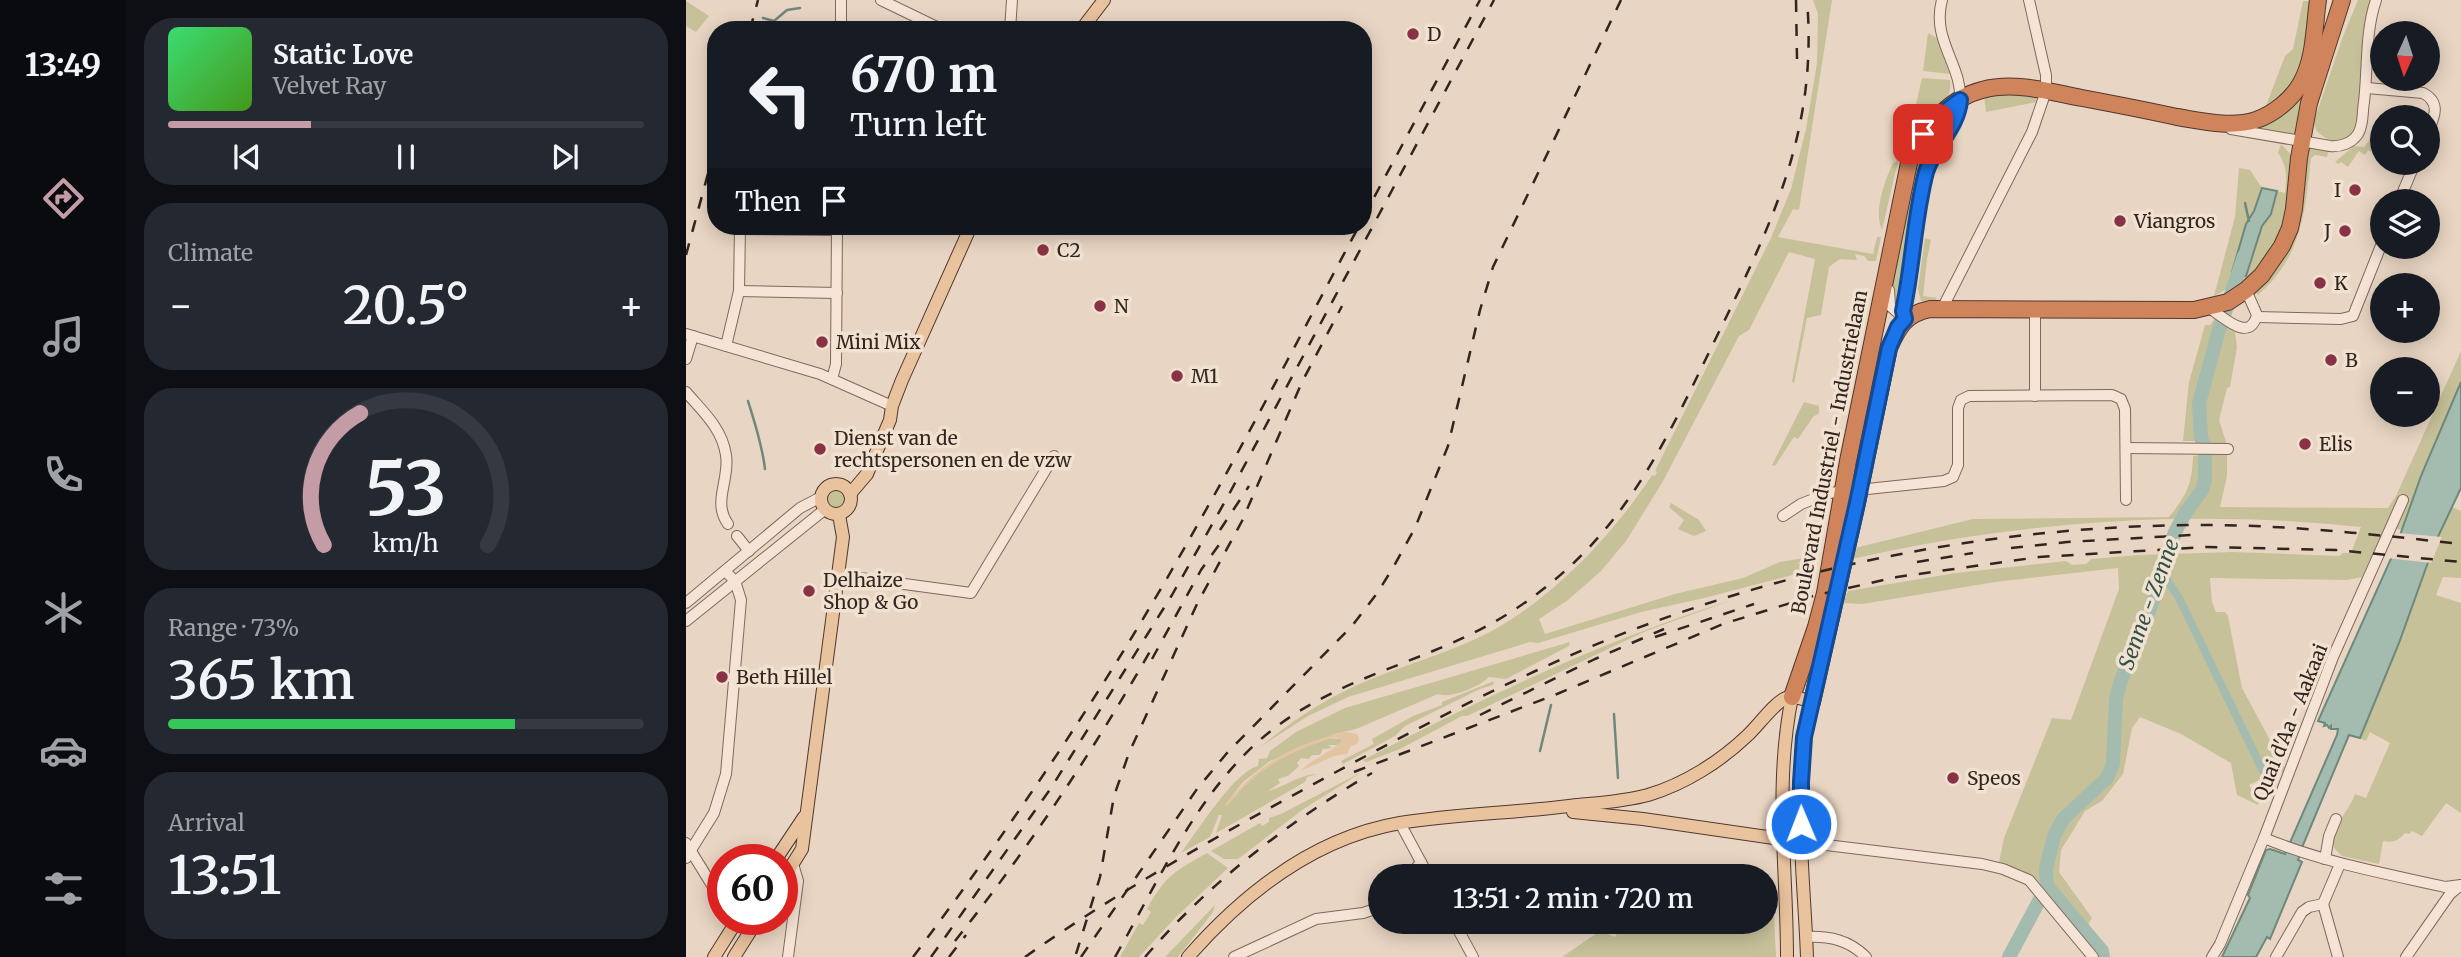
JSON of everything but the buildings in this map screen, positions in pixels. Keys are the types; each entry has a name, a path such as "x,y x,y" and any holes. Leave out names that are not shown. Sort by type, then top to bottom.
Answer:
{"highway":[{"path":"1954,104 1979,91 2007,86 2046,91 2208,123 2255,120 2270,114 2291,97 2300,85 2311,56 2318,0"},
{"path":"1905,319 1921,311 1942,309 2194,310 2228,302 2246,290 2274,260 2290,228 2306,115 2342,4"},
{"name":"Boulevard Industriel - Industrielaan","path":"1812,702 1852,491 1875,326 1909,163 1923,134 1954,104"},
{"name":"Boulevard Industriel - Industrielaan","path":"1792,697 1816,627 1889,348 1898,327 1905,319"}],"main road":[{"path":"1088,21 1104,0"},
{"path":"848,490 867,474 890,420 892,406 967,235"},
{"path":"838,484 848,490 849,507 839,515 829,513 822,503 824,490 830,485 838,484"},
{"path":"798,856 802,849 843,537 839,515"},
{"name":"Boulevard Industriel - Industrielaan","path":"1787,957 1782,759 1792,697"},
{"path":"1188,957 1248,896 1297,862 1350,837 1400,823 1551,809 1647,795 1689,777 1711,764 1746,737 1786,698 1812,702"},
{"name":"Boulevard Industriel - Industrielaan","path":"1807,957 1802,761 1812,702"},
{"path":"1643,819 1639,806 1640,801 1647,795"},
{"path":"1611,802 1613,815"},
{"path":"1551,809 1613,815 1802,842"},
{"path":"785,844 807,810"},
{"path":"1196,957 1214,930"},
{"path":"714,957 727,935"},
{"path":"734,957 748,935"}],"street":[{"path":"841,0 841,21"},
{"path":"881,0 924,21"},
{"path":"1011,21 1012,0"},
{"path":"1942,0 1939,28 1958,79 1966,88 1979,91"},
{"path":"1942,309 2032,132 2046,91 2046,75 2029,0"},
{"path":"2208,123 2339,147 2357,136 2367,88 2369,27 2376,0"},
{"name":"Boulevard Industriel - Industrielaan","path":"1905,319 1903,311 1914,230 1926,174 1935,150 1955,121 1954,104 1958,79"},
{"path":"2367,88 2416,92 2430,97 2434,105"},
{"path":"2306,115 2311,132 2325,145"},
{"path":"2276,136 2299,158"},
{"path":"726,346 739,291 740,235"},
{"path":"832,379 836,363 837,235"},
{"name":"Boulevard Industriel - Industrielaan","path":"1894,245 1888,302 1905,319"},
{"path":"2257,317 2341,319 2353,316 2376,259"},
{"path":"2209,308 2240,329 2248,328 2257,317 2246,290"},
{"path":"739,291 837,293"},
{"path":"2035,309 2035,396"},
{"path":"686,359 690,335 832,379 892,406"},
{"path":"686,392 712,421 720,435 726,457 726,476 720,507 728,524"},
{"path":"1783,516 1801,504 1829,493 1949,480 1958,465 1958,408 1961,400 1969,396 2112,395 2119,398 2125,409 2126,500"},
{"path":"2126,448 2226,449"},
{"path":"838,575 971,593 1054,456"},
{"name":"Quai d'Aa - Aakaai","path":"2212,957 2267,840 2333,657 2403,500"},
{"path":"686,603 804,506 822,503"},
{"path":"686,621 822,503"},
{"path":"737,536 749,551"},
{"path":"707,879 688,850 714,813 726,774 741,600 734,581 725,570"},
{"path":"2325,859 2329,836 2336,819"},
{"path":"1400,823 1421,862"},
{"path":"2267,840 2340,864 2445,887 2461,885"},
{"path":"1802,842 1982,864 2022,876 2093,957"},
{"path":"2338,957 2323,904 2340,864"},
{"path":"2406,957 2450,894 2461,885"},
{"path":"2276,957 2302,912 2309,907 2323,904"},
{"path":"1234,957 1309,922 1368,911"},
{"path":"1461,934 1473,957"},
{"path":"788,957 791,935"},
{"path":"1806,937 1831,937 1852,945 1866,957"}],"shaded area":[{"path":"1813,0 1832,0 1799,210 1793,209 1778,237 1873,254 1877,237 1881,237 1876,261 1868,261 1864,256 1855,254 1857,260 1840,259 1829,267 1821,315 1807,318 1794,384 1792,381 1815,259 1789,252 1749,330 1739,336 1662,483 1626,541 1601,571 1568,600 1539,619 1545,634 1675,594 1743,578 1780,562 1810,557 1798,564 1813,563 1815,569 1641,612 1538,643 1530,642 1348,697 1308,716 1260,747 1297,719 1336,695 1473,640 1512,619 1557,584 1600,543 1652,475 1655,476 1655,471 1771,238 1791,189 1806,129 1817,63 1818,14"},
{"path":"2358,0 2373,0 2357,127 2348,137 2337,141 2321,135 2316,130 2314,121"},
{"path":"686,1 709,16 696,32 686,26"},
{"path":"2303,1 2311,1 2307,87 2297,138 2238,126 2264,111 2285,56 2293,49"},
{"path":"1928,33 1937,38 1950,74 1923,71"},
{"path":"1922,78 1950,80 1950,89 1948,98 1937,115 1910,145 1908,140"},
{"path":"2025,93 2035,96 2037,102 1986,112 1984,96"},
{"path":"1949,114 1952,116 1922,174 1901,309 1896,306 1891,293 1915,159"},
{"path":"2370,140 2370,151 2368,150 2365,155 2359,151 2348,167 2341,162 2335,162 2354,146 2364,147"},
{"path":"2281,144 2292,156 2311,148 2329,150 2327,157 2315,155 2311,158 2303,215 2293,249 2273,280 2258,295 2244,279 2214,296 2235,217 2239,168 2250,170 2262,188 2246,224 2246,276 2262,226 2271,214 2277,191 2285,193 2286,172 2278,153"},
{"path":"1898,161 1882,230 1879,214 1881,196 1893,163"},
{"path":"2262,188 2277,191 2271,214 2262,226 2246,276 2232,272 2246,224"},
{"path":"1925,238 1931,240 1923,296 1937,298 1921,301 1918,289"},
{"path":"2215,318 2235,332 2237,347 2230,387 2227,388 2219,420 2227,445 2227,476 2220,507 2388,508 2427,427 2440,427 2440,398 2461,351 2461,382 2405,517 2407,520 2403,530 2385,526 2362,577 2347,580 2210,578 2212,602 2216,612 2225,612 2228,616 2242,688 2280,763 2286,768 2284,773 2278,771 2249,785 2259,802 2258,805 2237,795 2231,763 2181,734 2140,717 2132,728 2123,774 2102,801 2085,811 2061,850 2059,872 2092,918 2081,936 2037,881 2029,874 1999,862 2004,838 2052,718 2071,720 2119,589 2118,568 1995,582 1862,604 1843,603 1848,591 1956,573 2066,561 2072,565 2086,564 2091,559 2139,555 2232,552 2339,556 2351,553 2361,527 2233,519 2105,522 1977,535 1852,559 1855,548 1973,519 2169,517 2187,489 2193,456 2201,455 2198,441 2183,441 2189,382 2205,325 2210,325"},
{"path":"2461,382 2461,488 2435,543 2399,643 2360,738 2349,735 2303,845 2298,860 2302,862 2270,939 2267,937 2256,957 2222,957 2250,898 2248,895 2266,850 2285,854 2337,735 2338,729 2331,729 2331,726 2329,728 2318,721 2394,552 2421,476"},
{"path":"1804,402 1819,406 1819,413 1813,417 1798,439 1794,437 1775,466 1772,465"},
{"path":"836,489 844,492 847,500 844,508 836,511 828,508 825,500 828,492"},
{"path":"1671,503 1699,520 1706,531 1694,536 1678,529 1684,520 1669,507"},
{"path":"2452,507 2461,511 2461,578 2443,577 2436,595 2461,603 2461,813 2446,803 2422,836 2412,831 2395,841 2383,841 2379,864 2342,856 2334,848 2334,834 2355,794 2366,798 2390,743 2370,732 2366,741 2360,738 2399,643 2429,558"},
{"path":"1735,599 1646,631 1462,716 1400,749 1366,762 1363,760 1545,671 1638,633"},
{"path":"1570,642 1569,646 1506,679 1489,677 1464,691 1450,695 1438,694 1356,729 1308,745 1333,739 1342,740 1339,745 1328,745 1332,748 1323,749 1320,755 1312,755 1309,759 1301,758 1297,763 1299,766 1288,776 1278,779 1280,783 1268,791 1303,777 1317,774 1307,777 1305,782 1216,833 1222,815 1219,815 1210,837 1181,853 1216,804 1238,779 1258,766 1259,759 1267,758 1270,751 1296,732 1345,708","holes":["1307,746 1256,775 1226,804 1243,782 1270,761"]},
{"path":"1494,681 1493,685 1405,726 1395,736 1343,764 1341,761 1374,744 1372,739 1413,716"},
{"path":"1362,772 1302,810 1238,859 1224,859 1211,851 1260,823 1262,826 1269,822 1269,818"},
{"path":"1207,853 1228,868 1176,917 1139,957 1120,957 1139,923 1143,925 1151,912 1147,909 1160,888 1179,870"},
{"path":"1215,905 1213,912 1178,957 1165,957"},
{"path":"1596,934 1615,937 1617,934 1775,934 1776,957 1562,957"}],"sand":[{"path":"1344,732 1357,734 1359,739 1347,754 1334,756 1301,771 1342,740 1336,737 1304,748 1263,771 1225,805 1251,778 1278,758 1308,743"}],"pier":[{"path":"2398,533 2442,537 2431,563 2387,558"}],"waterway":[{"path":"763,18 774,21 787,10 800,8"},
{"path":"2245,203 2249,221"},
{"name":"Senne - Zenne","path":"2009,957 2047,886 2046,869 2054,836 2063,819 2107,778 2113,764 2116,699 2120,683 2153,601 2175,532 2202,490 2205,480 2205,450 2201,437 2199,403 2219,330 2244,256"},
{"path":"748,401 765,469"},
{"path":"2163,574 2179,598 2265,775"},
{"path":"1540,751 1551,705"},
{"path":"1614,714 1618,778"},
{"name":"Senne - Zenne","path":"2047,886 2102,951 2103,957"}],"railway":[{"path":"752,21 758,0"},
{"path":"1372,201 1480,0"},
{"path":"1372,228 1494,0"},
{"path":"1081,957 1197,789 1227,753 1352,626 1394,566 1415,528 1448,446 1480,310 1493,267 1621,0"},
{"path":"1796,0 1797,59"},
{"path":"1115,957 1197,814 1216,787 1261,739 1291,716 1322,698 1453,643 1517,608 1585,552 1636,489 1676,418 1772,217 1797,135 1805,93 1809,48 1807,0"},
{"path":"686,255 707,177"},
{"path":"913,957 1059,752 1159,592 1255,421 1354,235"},
{"path":"931,957 1051,788 1172,595 1368,235"},
{"path":"1076,954 1100,877 1114,796 1129,753 1197,604 1242,521 1302,382 1342,306"},
{"path":"1220,530 1249,486"},
{"path":"1025,957 1177,860 1296,793 1443,716 1553,663 1627,632 1770,585 1842,566 1990,539 2140,526 2277,527 2461,544"},
{"path":"2011,548 2192,535"},
{"path":"1152,659 1201,570 1221,542"},
{"path":"1354,772 1557,694 1723,624 1813,596 1897,577 2039,557 2206,547 2336,550 2461,562"},
{"path":"1917,562 1973,553"},
{"path":"1655,637 1754,604"},
{"path":"1480,715 1664,629"},
{"path":"955,941 1059,798 1152,648"},
{"path":"1145,957 1196,904 1251,856 1310,812 1372,773"},
{"path":"949,957 966,935"}],"place":[{"name":"D","path":"1413,34"},
{"name":"I","path":"2355,190"},
{"name":"Viangros","path":"2120,221"},
{"name":"J","path":"2345,231"},
{"name":"C2","path":"1043,250"},
{"name":"K","path":"2320,283"},
{"name":"N","path":"1100,306"},
{"name":"Mini Mix","path":"822,342"},
{"name":"B","path":"2331,360"},
{"name":"M1","path":"1177,376"},
{"name":"Elis","path":"2305,444"},
{"name":"Dienst van de rechtspersonen en de vzw","path":"820,449"},
{"name":"Delhaize Shop & Go","path":"809,591"},
{"name":"Beth Hillel","path":"722,677"},
{"name":"Speos","path":"1953,778"}],"route":[{"path":"1801,824 1804,737 1889,348 1898,327 1905,319 1903,311 1914,230 1926,174 1931,156 1955,121 1960,100 1936,118 1923,134"}]}
